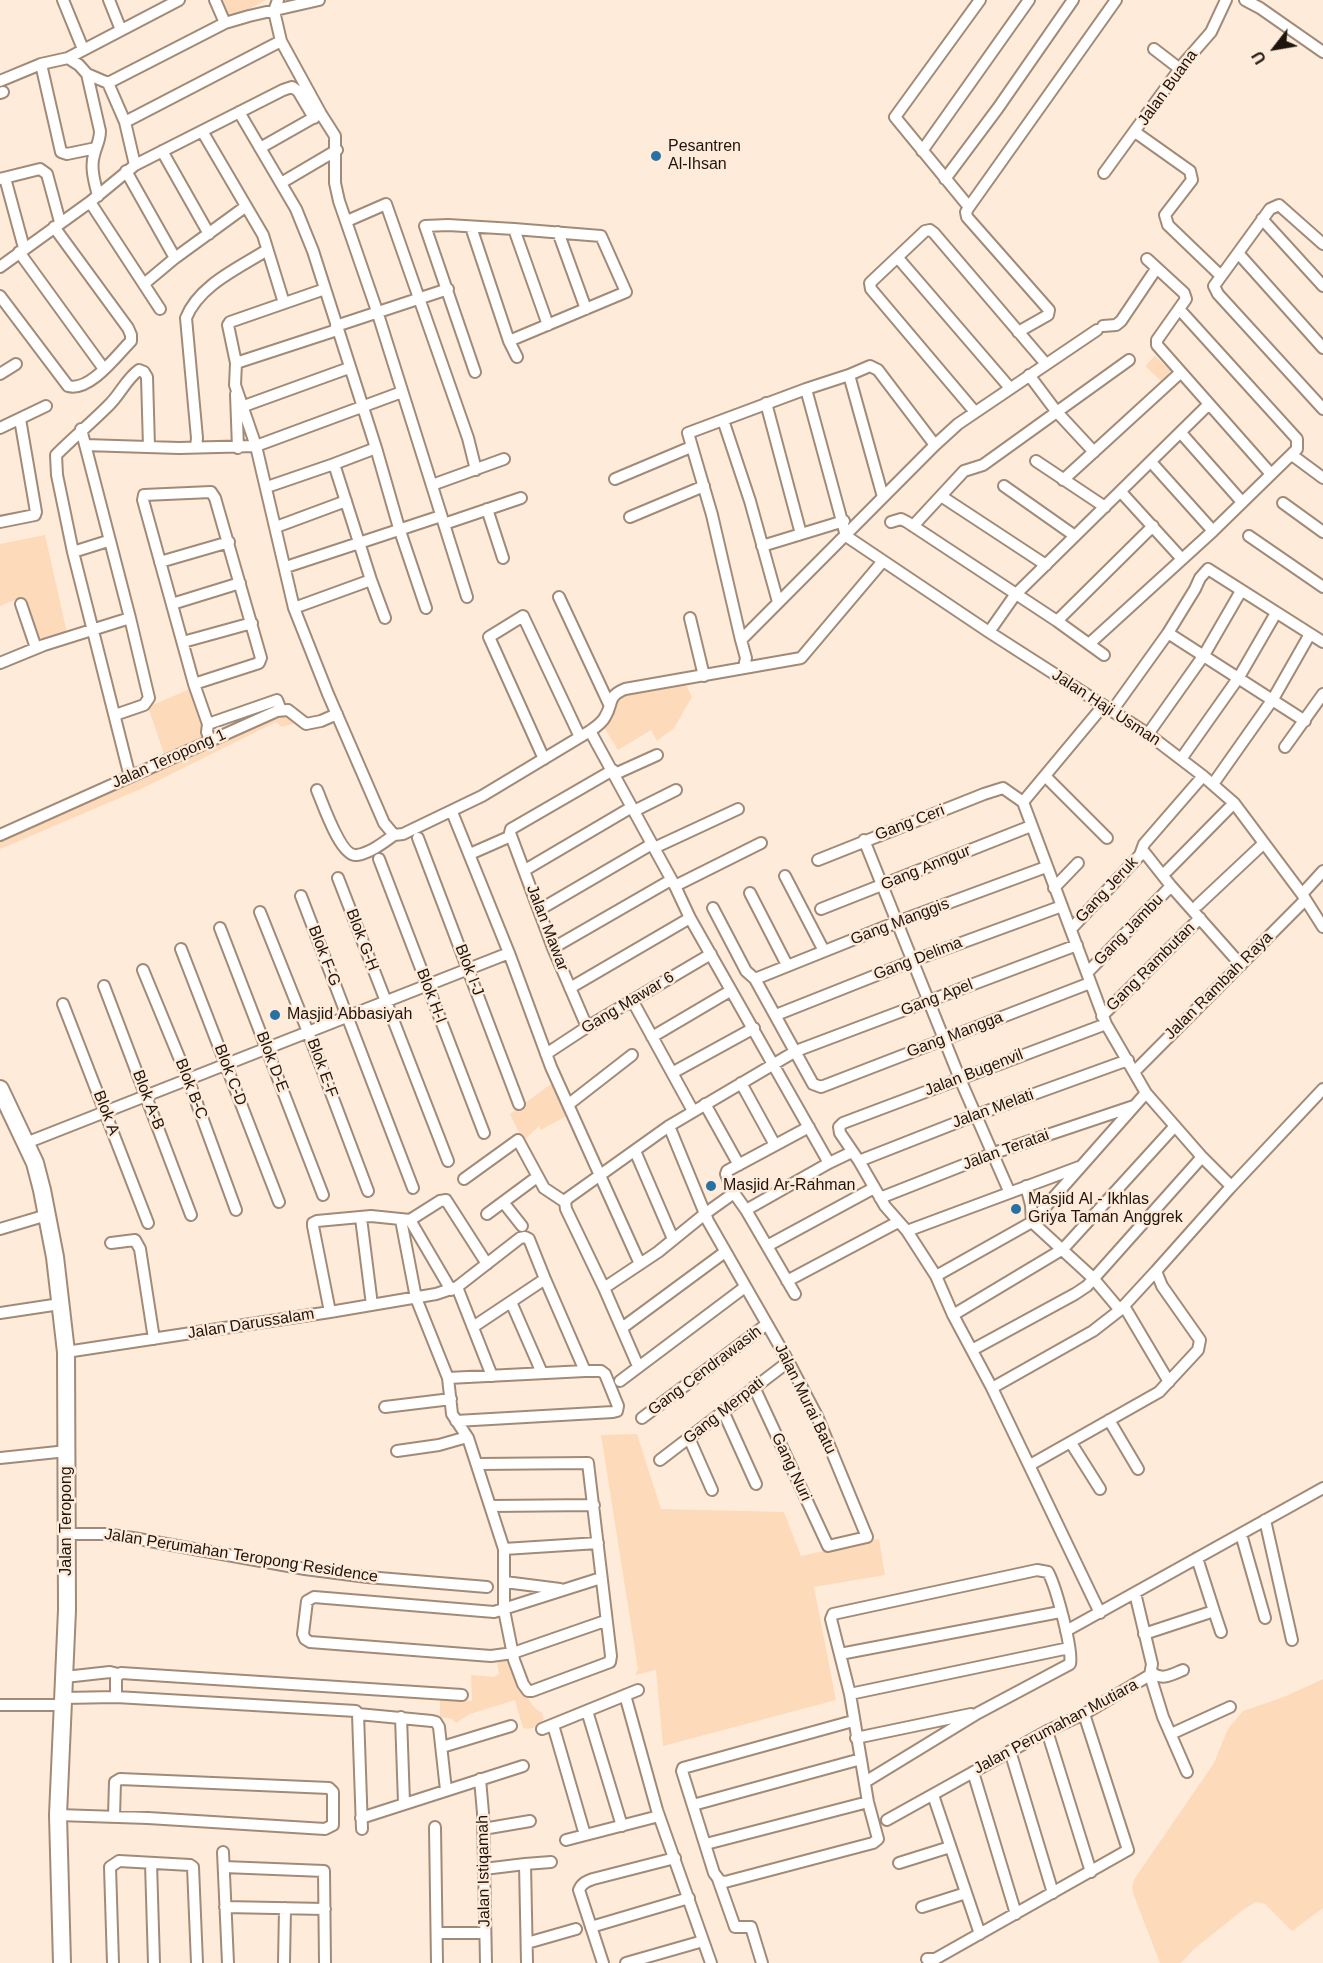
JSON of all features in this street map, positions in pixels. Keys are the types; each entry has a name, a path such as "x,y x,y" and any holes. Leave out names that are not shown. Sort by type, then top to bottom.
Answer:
{"main road":[{"name":"Jalan Teropong","path":"0,1089 34,1163 55,1257 66,1352 68,1534 65,1677 58,1815 62,1963"}],"street":[{"path":"63,0 83,49"},
{"path":"110,0 121,30"},
{"path":"1,89 41,64 68,58 121,30 156,5 179,0"},
{"path":"215,0 225,23"},
{"path":"108,83 225,23 276,5 320,0"},
{"path":"969,207 896,117 980,0"},
{"path":"922,151 1029,0"},
{"path":"945,179 998,108 1073,0"},
{"path":"1018,333 1048,315 1049,310 967,217 966,212 1116,0"},
{"name":"Jalan Buana","path":"1104,173 1180,69 1211,32 1226,0"},
{"path":"1245,0 1323,52"},
{"path":"276,5 281,41 317,116"},
{"path":"125,122 281,41"},
{"path":"1154,50 1180,69"},
{"path":"68,58 87,74 108,83 125,122 130,168 175,258"},
{"path":"41,64 61,152 67,154 96,148"},
{"path":"87,74 100,131 100,140 93,157 94,199 160,309"},
{"path":"0,267 94,199 130,168 283,90 292,87 298,91 335,136 337,150 335,183 467,597"},
{"path":"239,112 281,183 314,251 399,528 426,608"},
{"path":"260,148 317,116"},
{"path":"202,131 263,235 284,303"},
{"path":"1135,132 1190,171 1192,180 1165,215 1165,219 1168,225 1221,276"},
{"path":"281,183 337,150"},
{"path":"162,151 209,234"},
{"path":"0,296 69,386 81,387 104,369 130,341 131,334 57,224 47,174 44,170 40,169 3,179 22,250 104,369"},
{"path":"347,221 386,204 468,438 476,470"},
{"path":"1323,244 1279,205 1270,209 1214,286 1215,290 1323,409"},
{"path":"144,284 175,258 245,207"},
{"path":"1263,219 1323,286"},
{"path":"475,372 425,226 514,229 601,236 626,292 509,340"},
{"path":"471,227 509,340 517,357"},
{"path":"514,229 548,325"},
{"path":"975,412 871,289 870,283 922,234 930,230 1046,364"},
{"path":"558,232 586,309"},
{"path":"196,447 186,318 201,294 267,250"},
{"path":"1238,253 1323,348"},
{"path":"897,258 1011,388"},
{"path":"1147,259 1184,293 1186,298 1157,340 1157,345 1271,474"},
{"path":"741,640 958,424 1100,328 1116,325 1156,269"},
{"path":"238,448 236,363 228,325 230,322 326,289"},
{"path":"236,363 337,328 377,311 448,289"},
{"path":"1089,644 1213,531 1297,449 1297,439 1179,310"},
{"path":"913,526 964,471 983,465 1129,360"},
{"path":"0,374 16,364"},
{"path":"744,667 746,658 704,486 688,433 870,366 878,370 935,446"},
{"path":"244,406 350,368"},
{"path":"130,777 73,552 57,475 56,455 81,429 110,405 132,375 140,370 147,377 149,447"},
{"path":"1063,480 1180,373"},
{"path":"849,375 883,497"},
{"path":"1029,375 1056,411 1094,452"},
{"path":"235,385 244,406 267,487 294,608 384,823 394,835"},
{"path":"806,389 844,521 846,536"},
{"path":"85,445 238,448 256,446 402,392"},
{"path":"766,403 801,534"},
{"path":"989,632 1015,594 1209,404"},
{"path":"0,428 46,406"},
{"path":"0,522 30,517 36,512 20,419"},
{"path":"723,420 778,602"},
{"path":"81,429 149,698 144,705 115,715"},
{"path":"1181,433 1242,502"},
{"path":"615,479 692,447"},
{"path":"267,487 376,448"},
{"path":"1292,455 1318,469 1323,478"},
{"path":"432,485 504,459"},
{"path":"1036,460 1105,507"},
{"path":"1151,462 1213,531"},
{"path":"334,464 371,580 386,618"},
{"path":"630,517 704,486"},
{"path":"1004,486 1075,536"},
{"path":"194,684 259,663 261,658 252,623 229,542 211,492 144,495 143,500 194,684 208,724 207,732 210,740"},
{"path":"1120,492 1182,559"},
{"path":"941,496 1046,565"},
{"path":"286,567 399,528 488,509 521,498"},
{"path":"276,527 346,501"},
{"path":"1283,503 1323,532"},
{"path":"488,509 503,558"},
{"path":"891,522 901,519 913,526 1057,621 1104,655"},
{"path":"762,546 844,521"},
{"path":"1057,621 1153,526"},
{"name":"Jalan Haji Usman","path":"846,536 989,632 1148,734 1213,784 1234,803 1323,927"},
{"path":"1249,536 1323,587"},
{"path":"73,552 108,541"},
{"path":"160,562 229,542"},
{"path":"317,790 342,847 351,855 357,856 382,844 394,835 403,834 452,812 590,731 604,720 609,704 616,693 625,689 801,658 883,561"},
{"path":"1231,1186 1202,1157 1146,1093 1104,1020 1023,802 1108,708 1168,633 1196,589 1200,578 1209,569 1276,614 1322,639"},
{"path":"294,608 371,580"},
{"path":"172,604 240,583"},
{"path":"1148,734 1204,655 1241,591"},
{"path":"559,597 609,704"},
{"path":"21,604 36,648"},
{"path":"1181,759 1239,677 1276,614"},
{"path":"544,759 489,637 523,616 580,737"},
{"path":"0,663 36,648 130,618"},
{"path":"690,618 704,676"},
{"path":"183,642 252,623"},
{"path":"1168,633 1305,721"},
{"path":"1213,784 1273,699 1310,634"},
{"path":"208,724 277,700 280,710 292,711 306,724 337,714"},
{"path":"1285,747 1321,701"},
{"name":"Jalan Teropong 1","path":"0,835 280,710"},
{"path":"590,731 730,991 754,1028 829,1163"},
{"path":"470,854 511,833 614,772 657,755"},
{"path":"1045,776 1107,838"},
{"name":"Gang Jeruk","path":"1071,929 1142,854 1141,848 1203,776"},
{"name":"Gang Ceri","path":"818,860 864,840 1003,788 1023,802"},
{"path":"525,870 633,809 676,790"},
{"path":"1167,871 1234,803"},
{"path":"539,910 653,846 738,809"},
{"path":"452,812 509,953 546,1054 640,1264"},
{"name":"Gang Anngur","path":"821,909 1031,826"},
{"name":"Jalan Mawar","path":"511,833 553,948 587,1027"},
{"name":"Blok I-J","path":"418,837 519,1104"},
{"path":"864,840 928,1001 1009,1191"},
{"path":"553,948 673,883 760,843"},
{"path":"1198,905 1263,844"},
{"path":"1142,854 1241,965"},
{"name":"Blok H-I","path":"379,859 484,1133"},
{"path":"1054,888 1078,863"},
{"name":"Gang Manggis","path":"755,979 897,922 1046,867"},
{"name":"Jalan Rambah Raya","path":"1134,1072 1241,965 1303,897 1323,871"},
{"path":"785,876 824,951"},
{"name":"Blok G-H","path":"338,878 448,1161"},
{"name":"Gang Jambu","path":"1088,978 1171,886"},
{"path":"750,893 787,965"},
{"name":"Blok F-G","path":"301,896 413,1188"},
{"name":"Gang Delima","path":"776,1015 912,961 1062,906"},
{"path":"713,908 746,971 755,979 796,1051"},
{"name":"Blok E-F","path":"260,912 368,1191"},
{"path":"570,988 690,918"},
{"name":"Gang Rambutan","path":"1104,1020 1200,918"},
{"name":"Blok D-E","path":"220,928 323,1195"},
{"name":"Gang Apel","path":"565,1202 669,1126 796,1051 1077,945"},
{"name":"Blok C-D","path":"181,949 279,1202"},
{"path":"26,1143 509,953"},
{"name":"Gang Mawar 6","path":"546,1054 587,1027 711,954"},
{"name":"Blok B-C","path":"143,970 188,1079 236,1210"},
{"name":"Gang Mangga","path":"796,1051 813,1084 821,1087 945,1040 1088,978"},
{"name":"Blok A-B","path":"104,986 191,1215"},
{"path":"652,1037 730,991"},
{"path":"632,1000 693,1111"},
{"name":"Blok A","path":"63,1004 148,1223"},
{"name":"Jalan Bugenvil","path":"852,1152 838,1127 843,1123 1104,1020"},
{"path":"672,1073 754,1028"},
{"path":"569,1104 632,1055"},
{"name":"Jalan Melati","path":"859,1161 976,1115 1128,1060"},
{"path":"741,1083 775,1145"},
{"path":"992,1388 1094,1331 1122,1308 1231,1186 1323,1089"},
{"path":"936,1276 1032,1222 1146,1093"},
{"path":"705,1104 739,1165"},
{"name":"Jalan Teratai","path":"880,1198 994,1153 1134,1106"},
{"name":"Jalan Murai Batu","path":"669,1126 708,1221 817,1416 867,1537 828,1546"},
{"path":"953,1315 1063,1249 1175,1126"},
{"path":"795,1294 734,1193 726,1174 809,1127"},
{"path":"464,1179 518,1140 544,1188 565,1202 566,1209 638,1366"},
{"path":"635,1151 673,1239"},
{"path":"746,1210 852,1152 873,1188 898,1222 908,1231 936,1276 953,1315 992,1388 1100,1612"},
{"path":"972,1350 1087,1286 1202,1157"},
{"path":"908,1231 1080,1166"},
{"path":"487,1214 537,1177"},
{"path":"1026,1186 1031,1205 1032,1222 1063,1249 1122,1308 1169,1382"},
{"path":"767,1246 873,1188"},
{"path":"604,1288 640,1264 734,1193"},
{"path":"330,1312 313,1223 378,1216 406,1220 446,1200 487,1264"},
{"path":"503,1202 522,1226"},
{"path":"0,1229 47,1215"},
{"path":"361,1218 372,1305"},
{"path":"406,1220 454,1288 473,1327 492,1376"},
{"path":"406,1220 416,1298 448,1378 452,1414 467,1437 478,1464 504,1549 504,1610 513,1653 523,1684 528,1691 532,1692 610,1662 588,1462 478,1464"},
{"path":"787,1281 898,1222"},
{"path":"454,1288 520,1238 529,1239 585,1371"},
{"path":"111,1243 135,1240 140,1249 154,1339"},
{"path":"622,1328 725,1252"},
{"path":"1030,1465 1159,1392 1201,1344 1162,1286 1156,1271"},
{"path":"473,1327 545,1279"},
{"path":"620,1382 638,1366 746,1287"},
{"name":"Jalan Darussalam","path":"66,1352 416,1298 454,1288"},
{"path":"511,1302 542,1373"},
{"path":"0,1313 60,1304"},
{"name":"Gang Cendrawasih","path":"642,1419 767,1324"},
{"name":"Gang Merpati","path":"660,1460 788,1362"},
{"path":"448,1378 601,1371 605,1374 618,1406 617,1410 456,1421"},
{"name":"Gang Nuri","path":"754,1387 828,1546"},
{"path":"385,1407 451,1399"},
{"path":"723,1411 756,1484"},
{"path":"1109,1420 1138,1469"},
{"path":"397,1451 439,1445 467,1437"},
{"path":"688,1438 712,1490"},
{"path":"1071,1443 1100,1489"},
{"path":"0,1458 67,1451"},
{"path":"1066,1632 1323,1488"},
{"path":"491,1506 594,1504"},
{"path":"1265,1520 1293,1640"},
{"name":"Jalan Perumahan Teropong Residence","path":"68,1534 105,1534 134,1538 304,1569 367,1577 487,1587"},
{"path":"1241,1534 1264,1618"},
{"path":"504,1549 598,1543"},
{"path":"1197,1558 1221,1632"},
{"path":"718,1879 725,1882 873,1843 878,1839 868,1802 850,1694 831,1619 833,1614 1037,1570 1048,1572 1066,1632 1071,1661 1069,1666 978,1713 865,1782"},
{"path":"601,1578 504,1610 487,1611 314,1597 307,1601 303,1634 310,1642 491,1656 513,1653 605,1621"},
{"path":"505,1582 563,1590"},
{"name":"Jalan Perumahan Mutiara","path":"887,1820 1047,1731 1084,1714 1151,1673 1152,1664 1135,1593"},
{"path":"1144,1634 1214,1611"},
{"path":"840,1654 1060,1612"},
{"path":"850,1694 1069,1648"},
{"path":"1151,1673 1163,1678 1183,1670"},
{"path":"65,1677 110,1672 462,1695"},
{"path":"1151,1673 1171,1734 1187,1772"},
{"path":"116,1697 118,1674"},
{"path":"542,1730 638,1690"},
{"path":"625,1695 659,1816 711,1963"},
{"path":"0,1705 116,1697 356,1711 358,1714 436,1722 442,1747 446,1790"},
{"path":"1171,1734 1230,1707"},
{"path":"587,1711 622,1826"},
{"path":"856,1738 978,1713"},
{"path":"358,1714 362,1823 404,1803 523,1766"},
{"path":"927,1959 935,1959 1126,1852 1127,1846 1084,1714"},
{"path":"401,1717 404,1803"},
{"path":"762,1963 751,1927 735,1927 714,1873 682,1771 686,1766 853,1721"},
{"path":"553,1725 585,1836"},
{"path":"442,1747 511,1726"},
{"path":"1047,1731 1091,1872"},
{"path":"1010,1751 1053,1893"},
{"path":"693,1805 861,1760"},
{"path":"973,1772 1016,1914"},
{"path":"58,1815 114,1816 325,1829 333,1825 333,1792 329,1788 120,1779 114,1782 114,1816"},
{"name":"Jalan Istiqamah","path":"480,1779 486,1963"},
{"path":"933,1795 980,1934"},
{"path":"706,1844 868,1802"},
{"path":"566,1840 659,1816"},
{"path":"483,1829 530,1821"},
{"path":"435,1827 437,1963"},
{"path":"899,1863 950,1847"},
{"path":"223,1852 228,1963"},
{"path":"603,1963 579,1890 585,1882 675,1858"},
{"path":"113,1963 110,1867 119,1861 193,1867 197,1963"},
{"path":"484,1869 551,1862"},
{"path":"151,1863 154,1963"},
{"path":"525,1864 527,1963"},
{"path":"224,1867 322,1869 325,1873 325,1963"},
{"path":"922,1907 966,1893"},
{"path":"591,1927 689,1898"},
{"path":"225,1908 325,1909"},
{"path":"284,1963 285,1908"},
{"path":"527,1943 576,1929"},
{"path":"437,1934 485,1933"},
{"path":"626,1963 703,1941"}],"shaded area":[{"path":"212,0 266,0 239,15 226,18"},
{"path":"1155,356 1171,371 1161,381 1145,366"},
{"path":"45,535 67,633 39,644 22,597 0,606 0,544"},
{"path":"685,683 692,697 674,728 657,741 651,730 618,750 605,729 597,733 617,696"},
{"path":"190,689 206,736 164,754 148,707"},
{"path":"280,714 289,715 295,723 282,727 276,722 143,788 0,849 0,837"},
{"path":"554,1082 568,1115 541,1130 539,1126 523,1141 510,1114"},
{"path":"637,1434 661,1509 784,1512 801,1556 879,1539 885,1575 814,1587 836,1700 663,1746 656,1670 635,1675 638,1669 601,1435"},
{"path":"510,1658 529,1700 542,1713 544,1719 540,1723 532,1728 523,1728 515,1700 470,1714 456,1723 452,1719 440,1717 442,1698 472,1701 471,1675 494,1677 499,1674 497,1663"},
{"path":"1323,1679 1323,1908 1292,1931 1265,1904 1256,1902 1194,1949 1181,1963 1160,1963 1134,1896 1132,1887 1135,1878 1214,1763 1228,1729 1243,1711 1284,1697"}],"place":[{"name":"Pesantren Al-Ihsan","path":"656,156"},
{"name":"Masjid Abbasiyah","path":"275,1015"},
{"name":"Masjid Ar-Rahman","path":"711,1186"},
{"name":"Masjid Al - Ikhlas Griya Taman Anggrek","path":"1016,1209"}]}
